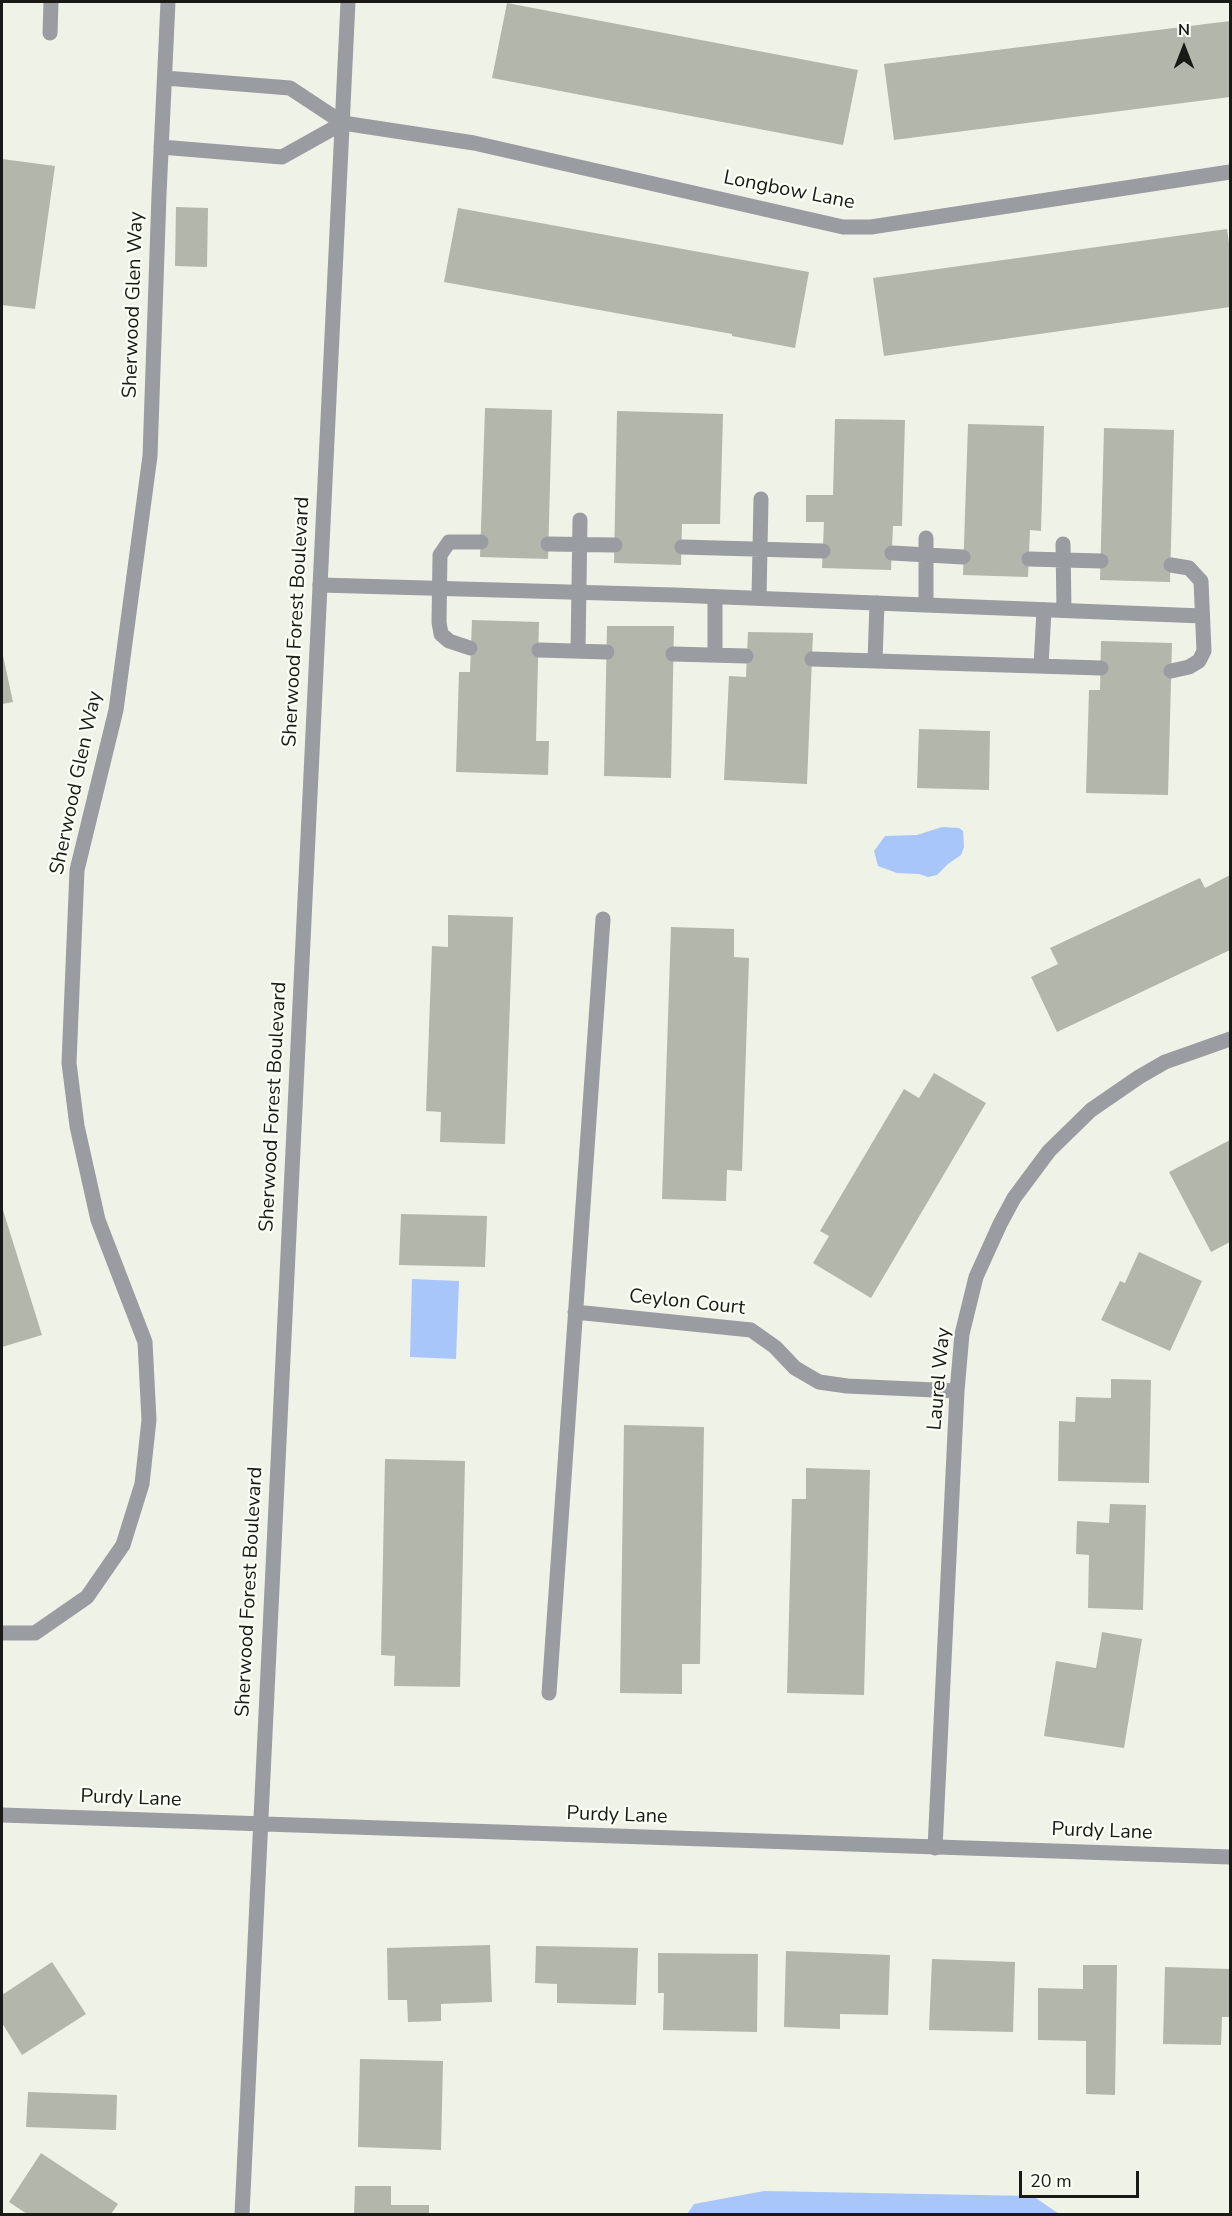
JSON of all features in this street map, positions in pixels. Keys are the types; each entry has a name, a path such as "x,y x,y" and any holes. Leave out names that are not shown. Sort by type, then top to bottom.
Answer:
{"street":[{"path":"50,33 51,2"},
{"name":"Sherwood Glen Way","path":"2,1633 35,1633 87,1597 123,1545 142,1484 149,1420 145,1342 98,1220 77,1126 69,1063 77,870 116,710 150,456 168,2"},
{"name":"Sherwood Forest Boulevard","path":"242,2214 348,2"},
{"path":"161,147 282,157 343,123 290,88 165,78"},
{"name":"Longbow Lane","path":"343,123 474,143 843,227 871,227 1230,172"},
{"path":"759,598 761,499"},
{"path":"578,651 580,520"},
{"path":"926,538 926,604"},
{"path":"471,648 449,641 441,634 439,622 440,555 449,542 481,542"},
{"path":"548,544 615,546"},
{"path":"1063,544 1064,610"},
{"path":"682,547 823,551"},
{"path":"892,554 963,557"},
{"path":"1029,559 1101,561"},
{"path":"1171,565 1189,568 1201,580 1204,651 1199,661 1189,667 1172,670"},
{"path":"320,585 759,598 1202,616"},
{"path":"716,597 716,655"},
{"path":"875,661 877,603"},
{"path":"1041,666 1044,610"},
{"path":"539,650 607,652"},
{"path":"673,654 746,656"},
{"path":"812,659 1101,668"},
{"path":"549,1694 603,919"},
{"name":"Laurel Way","path":"935,1848 957,1391 962,1334 976,1277 1014,1198 1049,1151 1091,1110 1165,1062 1230,1039"},
{"name":"Ceylon Court","path":"574,1312 751,1330 775,1347 795,1368 819,1382 847,1386 957,1391"},
{"name":"Purdy Lane","path":"2,1815 1230,1857"}],"water":[{"path":"942,827 959,828 963,831 964,847 961,855 937,875 928,877 919,874 897,873 878,866 874,851 885,836 917,835"},
{"path":"412,1279 459,1281 456,1359 410,1357"},
{"path":"764,2191 1033,2196 1059,2214 687,2214 694,2204"}],"building":[{"path":"507,3 858,70 843,145 492,78"},
{"path":"1230,21 1230,97 894,140 884,64"},
{"path":"2,159 55,166 35,309 2,305"},
{"path":"176,207 208,208 207,267 175,266"},
{"path":"458,208 809,272 795,348 732,336 732,334 444,282"},
{"path":"1227,229 1230,250 1230,307 884,356 873,278"},
{"path":"485,408 552,410 548,559 480,557"},
{"path":"617,411 723,414 720,524 682,524 681,565 614,563"},
{"path":"835,419 905,420 902,526 893,526 891,570 822,568 824,522 806,522 806,495 833,495"},
{"path":"968,424 1044,426 1041,531 1030,530 1028,577 963,575"},
{"path":"1104,428 1174,430 1170,582 1100,580"},
{"path":"472,620 539,622 536,741 549,741 548,775 456,772 459,672 470,672"},
{"path":"607,626 674,626 671,778 604,776"},
{"path":"748,632 813,633 807,784 724,780 729,676 746,677"},
{"path":"1101,641 1172,643 1168,795 1086,793 1089,690 1100,690"},
{"path":"2,651 13,702 2,704"},
{"path":"919,729 990,731 989,790 917,788"},
{"path":"1230,875 1230,950 1057,1032 1031,977 1058,964 1050,948 1200,878 1205,888"},
{"path":"448,915 513,917 505,1144 440,1142 441,1112 426,1111 432,946 448,947"},
{"path":"671,927 734,929 734,957 749,958 742,1171 727,1170 726,1201 662,1199"},
{"path":"934,1073 986,1103 871,1298 813,1263 829,1236 820,1231 904,1089 919,1098"},
{"path":"1230,1140 1230,1242 1211,1252 1169,1172"},
{"path":"2,1207 42,1335 2,1347"},
{"path":"401,1214 487,1216 485,1267 399,1265"},
{"path":"1139,1252 1202,1281 1170,1351 1101,1320 1120,1281 1125,1283"},
{"path":"1111,1379 1151,1380 1149,1483 1058,1481 1059,1421 1075,1422 1076,1397 1111,1398"},
{"path":"624,1425 704,1427 700,1664 682,1664 682,1694 620,1693"},
{"path":"385,1459 465,1461 460,1687 394,1686 395,1656 381,1655"},
{"path":"806,1468 870,1470 864,1695 787,1693 792,1499 806,1499"},
{"path":"1110,1504 1146,1505 1143,1610 1088,1608 1089,1555 1076,1554 1077,1521 1109,1523"},
{"path":"1102,1632 1142,1639 1124,1748 1044,1736 1056,1661 1096,1668"},
{"path":"490,1945 492,2002 441,2004 441,2021 408,2022 407,2000 388,2000 387,1948"},
{"path":"536,1946 638,1948 636,2005 557,2003 557,1984 535,1983"},
{"path":"786,1951 890,1955 888,2015 840,2014 840,2029 784,2027"},
{"path":"658,1953 758,1954 757,2032 663,2030 664,1993 658,1993"},
{"path":"932,1959 1015,1962 1013,2032 929,2030"},
{"path":"52,1962 86,2014 22,2055 2,2023 2,1995"},
{"path":"1083,1965 1117,1965 1115,2095 1086,2094 1086,2041 1038,2040 1038,1988 1083,1989"},
{"path":"1165,1967 1230,1969 1230,2017 1222,2017 1221,2045 1163,2044"},
{"path":"360,2059 443,2061 441,2150 358,2147"},
{"path":"28,2092 117,2095 116,2130 26,2127"},
{"path":"41,2153 118,2204 111,2214 27,2214 9,2202"},
{"path":"355,2186 391,2186 391,2205 429,2205 429,2214 354,2214"}]}
